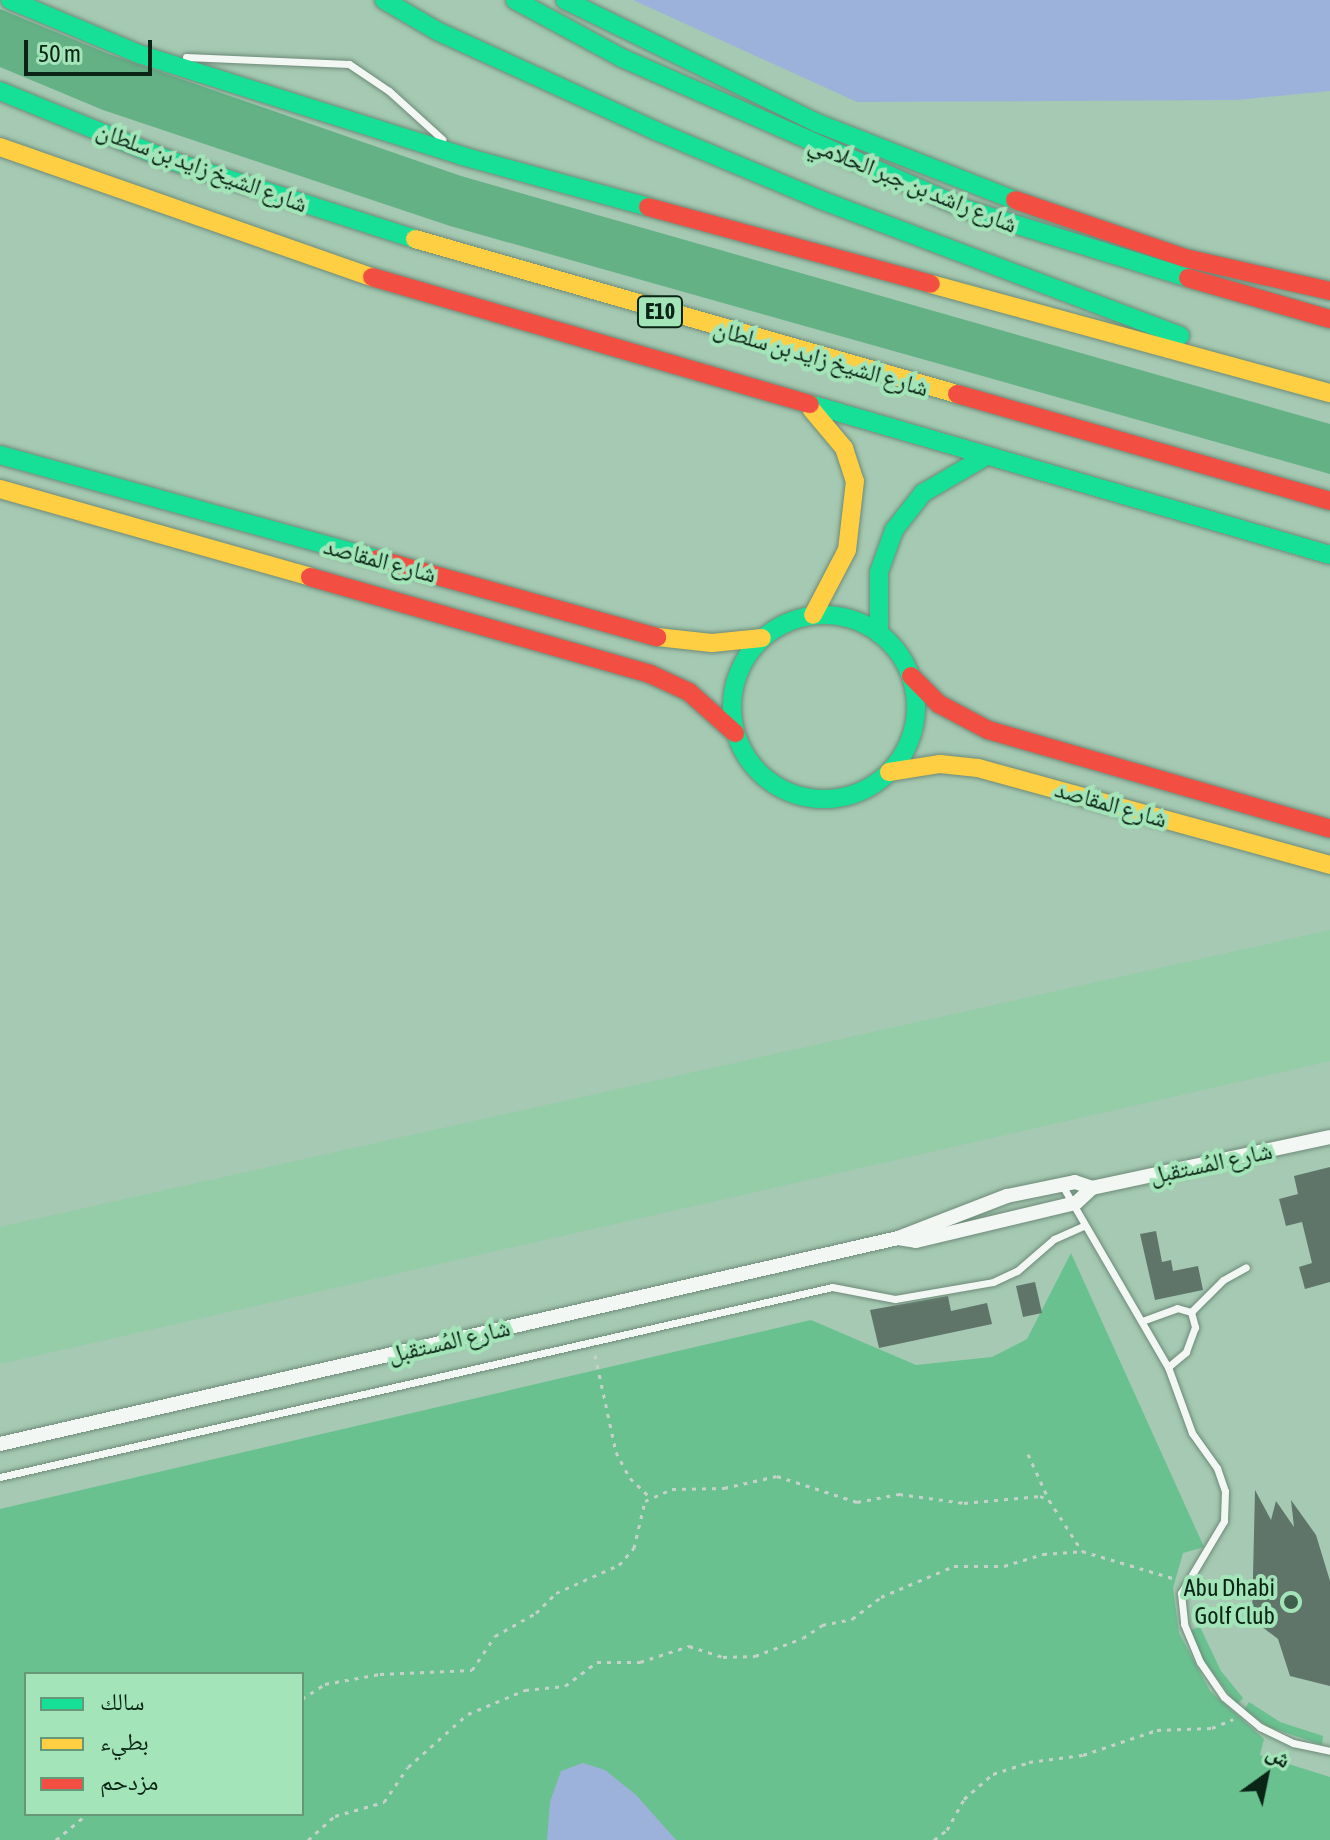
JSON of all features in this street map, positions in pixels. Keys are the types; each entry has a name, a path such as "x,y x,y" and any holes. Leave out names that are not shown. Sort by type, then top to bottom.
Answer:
{"main road":[{"path":"10,0 139,54 462,156 1330,393"},
{"path":"41,0 139,54"},
{"path":"384,0 450,37 821,200 1302,385"},
{"name":"شارع راشد بن جبر الحلامي","path":"515,0 622,58 969,210 1075,246 1330,319"},
{"name":"شارع راشد بن جبر الحلامي","path":"565,0 817,123 973,186 1185,258 1330,291"},
{"name":"شارع الشيخ زايد بن سلطان","path":"0,91 169,160 377,228 1330,501"},
{"path":"0,147 251,238 809,408 1330,555"},
{"path":"809,408 844,448 855,481 847,550 813,615"},
{"name":"شارع المقاصد","path":"0,455 661,638 712,643 762,638"},
{"path":"879,634 879,572 894,530 929,487 983,458"},
{"name":"شارع المقاصد","path":"0,489 650,674 689,692 735,733"},
{"path":"813,615 854,620 879,634 911,676 915,707 911,737 889,772 849,796 801,796 760,773 735,733 731,712 738,671 762,638 778,626 813,615"},
{"name":"شارع المقاصد","path":"911,676 939,704 988,730 1330,829"},
{"name":"شارع المقاصد","path":"889,772 940,764 978,768 1330,865"}],"street":[{"name":"شارع المُستقبل","path":"0,1444 898,1238 975,1205 1061,1184 1092,1188 1330,1137"},
{"name":"شارع المُستقبل","path":"898,1238 916,1241 1076,1203 1092,1188"}],"lane":[{"path":"139,54 349,64 389,91 462,156"},
{"path":"1061,1184 1076,1203 1083,1226 1168,1367 1197,1444 1221,1477 1227,1509 1221,1528 1183,1581 1181,1607 1191,1643 1212,1681 1241,1714 1286,1740 1330,1751"},
{"path":"0,1477 832,1287 895,1299 1001,1280 1054,1239 1083,1226"},
{"path":"1191,1312 1230,1274 1246,1267"},
{"path":"1142,1321 1177,1308 1191,1312"},
{"path":"1168,1367 1186,1352 1195,1327 1191,1312"}],"path":[{"path":"592,1342 616,1452 630,1478 650,1497"},
{"path":"1028,1454 1049,1500 1082,1551"},
{"path":"304,1698 325,1684 380,1674 472,1670 495,1636 536,1613 556,1593 606,1573 628,1557 640,1510 650,1497 672,1489 724,1488 777,1476 857,1502 899,1494 964,1503 1025,1495 1049,1500"},
{"path":"308,1840 335,1816 384,1802 408,1767 468,1714 525,1690 565,1686 597,1662 640,1662 689,1646 723,1657 755,1656 803,1638 822,1625 852,1619 881,1597 954,1566 1004,1566 1043,1554 1082,1551 1183,1581"},
{"path":"934,1840 947,1830 964,1799 993,1774 1029,1762 1083,1755 1157,1730 1212,1728 1241,1714"},
{"path":"56,1840 85,1816"}],"shaded area":[{"path":"0,9 109,54 461,176 1330,424 1330,474 450,226 103,110 0,67"},
{"path":"1330,930 1330,1061 0,1364 0,1227"},
{"path":"1071,1253 1204,1547 1183,1553 1173,1588 1179,1633 1210,1691 1264,1739 1260,1755 1330,1777 1330,1840 0,1840 0,1509 811,1320 916,1365 992,1357 1027,1339"},
{"path":"1200,1627 1221,1671 1243,1698 1237,1705 1201,1657 1191,1630"},
{"path":"1249,1702 1280,1722 1323,1736 1322,1745 1269,1727 1244,1710"}],"water":[{"path":"633,0 1330,0 1330,91 1237,100 857,102"},
{"path":"583,1763 605,1770 636,1795 676,1840 547,1840 550,1802 561,1771"}],"building":[{"path":"1330,1167 1330,1282 1305,1289 1299,1267 1312,1263 1302,1222 1286,1226 1279,1199 1298,1194 1294,1176"},
{"path":"1156,1231 1162,1262 1171,1260 1173,1271 1198,1266 1203,1290 1155,1300 1140,1234"},
{"path":"1035,1282 1042,1313 1023,1317 1016,1286"},
{"path":"948,1296 951,1311 987,1303 992,1324 879,1348 870,1310"},
{"name":"Abu Dhabi Golf Club","path":"1255,1490 1271,1520 1276,1501 1294,1527 1291,1500 1316,1535 1330,1581 1330,1686 1290,1676 1278,1639 1252,1619"}],"traffic: fast":[{"path":"10,0 139,54 462,156 648,207"},
{"path":"384,0 437,31 656,131 821,200 1180,336"},
{"path":"515,0 622,58 969,210 1188,278"},
{"path":"565,0 817,123 1015,200"},
{"path":"0,91 169,160 415,239"},
{"path":"810,404 1330,555"},
{"path":"0,455 377,559"},
{"path":"879,634 879,572 894,530 923,493 983,458"},
{"path":"824,615 859,622 889,642 909,672 916,707 909,742 889,772 859,792 824,799 789,792 759,772 739,742 732,707 739,672 759,642 789,622 824,615"}],"traffic: slow":[{"path":"0,147 372,277"},
{"path":"415,239 957,394"},
{"path":"931,284 1330,393"},
{"path":"812,410 844,448 855,481 847,550 813,615"},
{"path":"0,489 310,577"},
{"path":"657,637 712,643 762,638"},
{"path":"889,772 940,764 978,768 1330,865"}],"traffic: jam":[{"path":"1015,200 1185,258 1330,291"},
{"path":"648,207 931,284"},
{"path":"372,277 810,404"},
{"path":"1188,278 1330,319"},
{"path":"957,394 1330,501"},
{"path":"377,559 657,637"},
{"path":"310,577 650,674 689,692 735,733"},
{"path":"911,676 939,704 988,730 1330,829"}],"place":[{"name":"Abu Dhabi Golf Club","path":"1291,1602"}]}
